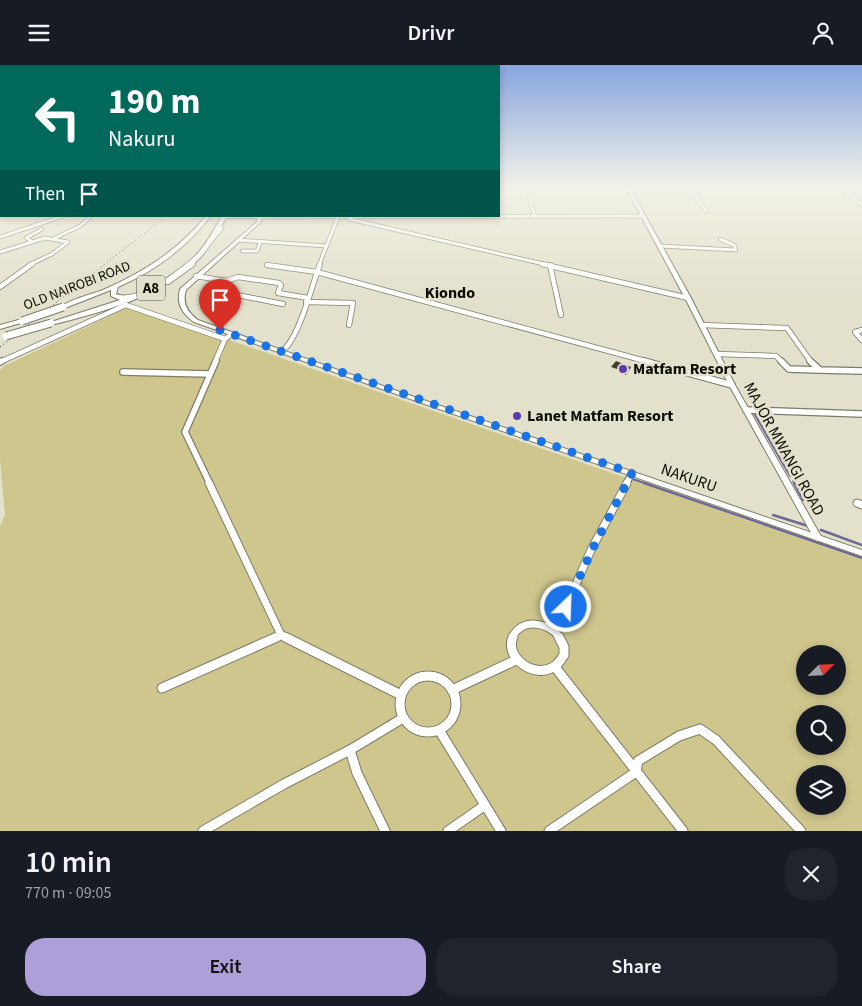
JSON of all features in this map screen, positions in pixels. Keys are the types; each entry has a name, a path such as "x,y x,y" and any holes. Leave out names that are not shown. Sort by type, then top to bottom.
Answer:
{"highway":[{"name":"OLD NAIROBI ROAD","path":"0,327 63,307 115,287 147,271 173,254 191,239 202,224"},
{"name":"OLD NAIROBI ROAD","path":"3,337 116,304 158,285 186,267 199,255 220,224"},
{"path":"115,287 113,295 116,297 134,296"}],"main road":[{"name":"NAKURU","path":"259,224 183,289 181,293 185,312 196,321 862,553"}],"street":[{"path":"0,235 40,224"},
{"path":"53,239 82,224"},
{"path":"282,351 289,346 335,224"},
{"path":"371,224 688,297"},
{"name":"MAJOR MWANGI ROAD","path":"647,224 688,297 732,385 818,538"},
{"path":"0,362 126,305 183,273 202,255 222,228"},
{"path":"31,241 26,238 42,229"},
{"path":"0,252 45,238 68,242 66,245 26,267 0,287"},
{"path":"660,246 736,250 734,245 720,239"},
{"path":"238,240 326,246"},
{"path":"242,251 257,251 261,241"},
{"path":"267,265 316,271 732,385"},
{"path":"550,265 561,315"},
{"path":"196,276 226,281"},
{"path":"282,304 222,292 217,289 226,281 238,277 279,283 281,285 278,293 307,300 354,303 349,325"},
{"path":"126,305 225,339"},
{"path":"701,325 787,328 813,365 820,369"},
{"path":"862,330 856,332 862,340"},
{"path":"232,334 225,339 185,432 281,635 401,695"},
{"path":"717,353 776,356 788,369 862,371"},
{"path":"123,372 210,374"},
{"path":"746,410 862,414"},
{"path":"551,629 566,607 592,550 632,473"},
{"path":"527,624 535,624 551,629 562,641 564,648 560,662 555,667 539,671 530,669 516,660 510,646 514,632 527,624"},
{"path":"162,688 281,635"},
{"path":"452,689 516,660"},
{"path":"555,667 683,831"},
{"path":"421,678 438,679 452,689 457,704 456,712 447,725 440,730 420,731 412,727 404,718 399,703 401,695 412,681 421,678"},
{"path":"203,831 404,718"},
{"path":"549,831 636,772 638,761 679,736 700,729 716,740 801,831"},
{"path":"440,730 484,806 501,831"},
{"path":"350,750 357,773 385,831"},
{"path":"448,831 484,806"}],"shaded area":[{"path":"127,308 224,338 862,560 862,831 0,831 0,526 5,515 0,459 0,370 4,366"}],"building":[{"name":"Matfam Resort","path":"616,361 631,367 626,375 619,373 620,370 611,367"}],"waterway":[{"path":"754,413 790,476"},
{"path":"632,479 648,484"},
{"path":"644,483 862,558"},
{"path":"794,483 803,500"},
{"path":"773,515 808,526"},
{"path":"821,530 862,545"}],"railway":[{"path":"0,347 156,224"}],"place":[{"name":"Matfam Resort","path":"623,369"},
{"name":"Lanet Matfam Resort","path":"517,416"}],"district":[{"name":"Kiondo","path":"450,293"}],"route":[{"path":"220,330 632,473 606,521 566,607"}]}
